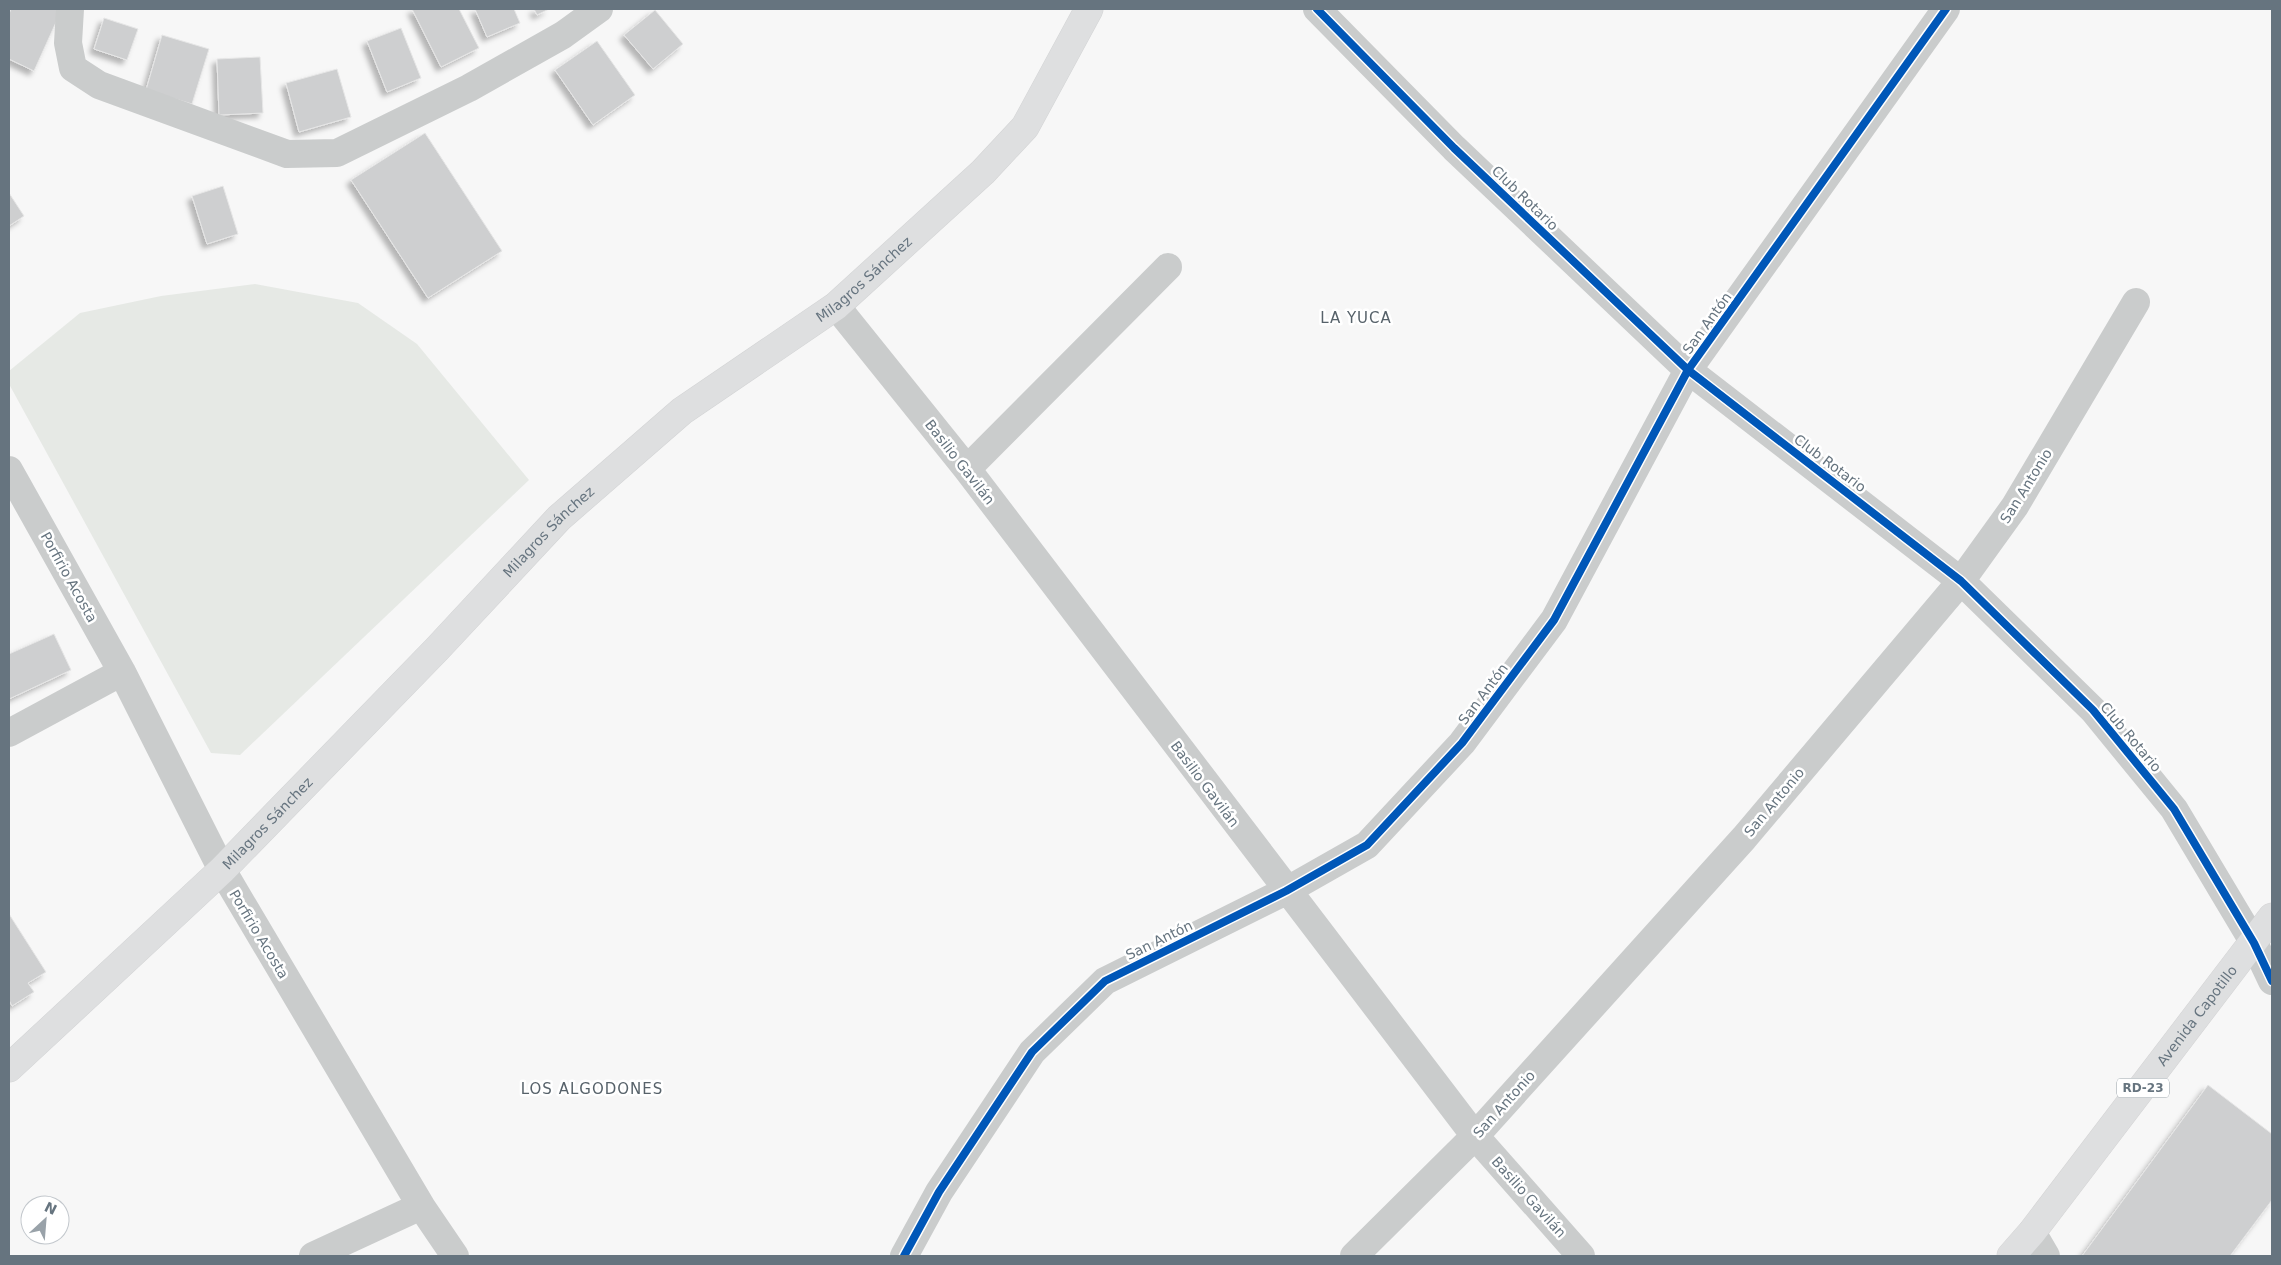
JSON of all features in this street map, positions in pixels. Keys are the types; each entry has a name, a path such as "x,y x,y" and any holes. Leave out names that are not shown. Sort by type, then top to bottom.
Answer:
{"main road":[{"name":"Milagros Sánchez","path":"9,1068 222,870 436,649 559,518 682,411 836,306 983,172 1024,127 1089,9"},
{"name":"Avenida Capotillo","path":"2011,1256 2032,1232 2272,917"}],"street":[{"path":"70,9 68,43 73,68 100,85 287,154 337,154 469,88 563,35 600,9"},
{"name":"Club Rotario","path":"1318,9 1454,148 1688,370 1961,582 2093,710 2174,809 2254,943 2272,981"},
{"name":"San Antón","path":"904,1256 939,1192 1032,1052 1105,981 1286,891 1367,845 1462,743 1554,620 1688,370 1946,9"},
{"path":"967,469 1168,267"},
{"name":"San Antonio","path":"1354,1256 1475,1136 1744,838 1961,582 2015,506 2136,302"},
{"name":"Basilio Gavilán","path":"836,306 967,469 1286,891 1475,1136 1582,1256"},
{"name":"Porfirio Acosta","path":"9,470 122,672 222,870 421,1206 455,1256"},
{"path":"9,733 122,672"},
{"path":"313,1256 421,1206"},
{"path":"2032,1232 2046,1256"}],"shaded area":[{"path":"255,284 358,303 417,344 529,480 240,755 211,753 9,384 9,371 80,313 161,296"}],"building":[{"path":"11,9 62,9 34,71 9,59 9,14"},
{"path":"412,9 459,9 479,48 441,67"},
{"path":"475,9 514,9 520,23 487,37"},
{"path":"534,9 549,9 537,15"},
{"path":"655,10 683,44 653,69 624,35"},
{"path":"104,18 138,29 127,60 94,49"},
{"path":"401,28 421,78 387,92 367,41"},
{"path":"162,35 209,49 192,104 146,90"},
{"path":"597,41 635,95 593,125 555,70"},
{"path":"260,57 263,113 219,115 217,59"},
{"path":"337,69 351,117 299,132 286,83"},
{"path":"425,133 502,251 428,298 351,180"},
{"path":"223,186 238,234 207,244 192,196"},
{"path":"9,193 24,216 9,226"},
{"path":"54,634 71,670 9,699 9,654"},
{"path":"9,914 46,972 28,983 34,992 12,1006 9,1000"},
{"path":"2208,1085 2272,1134 2272,1200 2230,1256 2082,1256"}],"cycle path":[{"path":"1317,9 1454,148 1688,370 1961,581 2093,710 2174,809 2254,943 2272,981"},
{"path":"904,1256 939,1192 1032,1052 1105,981 1286,891 1367,845 1462,743 1554,620 1688,370 1946,9"}],"district":[{"name":"LA YUCA","path":"1356,318"},
{"name":"LOS ALGODONES","path":"592,1089"}]}
